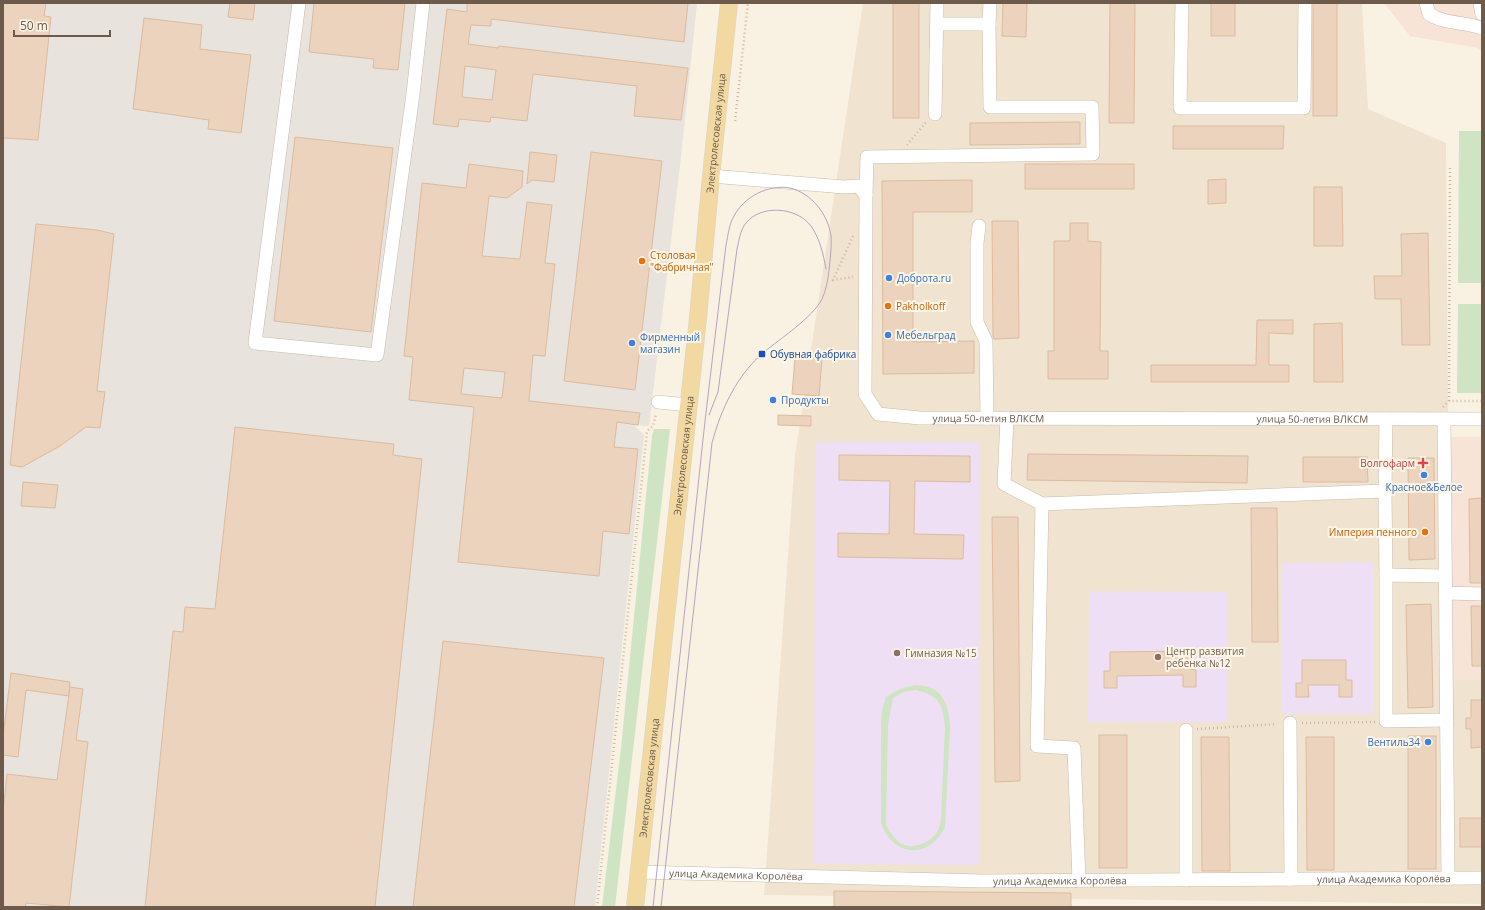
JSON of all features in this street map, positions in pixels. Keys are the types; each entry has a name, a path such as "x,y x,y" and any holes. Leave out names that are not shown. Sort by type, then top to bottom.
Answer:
{"main road":[{"name":"Электролесовская улица","path":"635,907 698,318 729,3"}],"street":[{"path":"299,3 255,342 377,355 413,94 423,3"},
{"path":"935,114 938,3"},
{"path":"937,24 989,24 990,3"},
{"path":"1182,3 1180,108 1304,108 1305,3"},
{"path":"1426,3 1429,14 1436,19 1471,24 1482,28"},
{"path":"1481,3 1482,14"},
{"name":"улица 50-летия ВЛКСМ","path":"989,24 990,107 1092,107 1093,154 867,157 865,394 878,414 920,418 1482,419"},
{"path":"711,176 844,187 858,186 866,195"},
{"path":"979,226 977,243 977,322 986,341 987,418"},
{"path":"658,402 688,405"},
{"path":"1007,418 1004,484 1042,504 1385,491"},
{"path":"1386,419 1386,721 1447,720"},
{"path":"1444,419 1448,878"},
{"path":"1042,504 1037,746 1074,748 1079,880"},
{"path":"1386,575 1445,576"},
{"path":"1446,593 1482,594"},
{"path":"1290,723 1292,879"},
{"path":"1186,730 1186,880"},
{"name":"улица Академика Королёва","path":"639,872 982,881 1482,878"}],"path":[{"path":"735,121 748,3"},
{"path":"1449,401 1450,168"},
{"path":"866,275 833,280 857,227 867,223"},
{"path":"597,907 647,430 653,426 658,402"}],"shaded area":[{"path":"3,3 697,3 681,157 649,426 634,425 644,435 595,907 3,907"},
{"path":"863,3 1362,3 1368,109 1446,143 1450,679 1482,680 1482,904 764,895 795,456"},
{"path":"1384,3 1482,3 1482,52 1478,48 1410,36"},
{"path":"1448,437 1482,437 1482,680 1450,680"},
{"name":"Гимназия №15","path":"815,442 980,442 979,865 814,864"},
{"path":"1374,562 1374,714 1282,714 1281,563"},
{"name":"Центр развития ребенка №12","path":"1089,591 1228,592 1227,722 1088,722"}],"green space":[{"path":"1459,131 1482,131 1482,283 1458,283"},
{"path":"1458,304 1482,304 1482,393 1457,393"},
{"path":"654,429 670,429 615,907 602,907 621,748 652,436"},
{"path":"916,685 931,688 940,694 946,704 950,726 945,827 938,838 930,845 921,849 912,850 902,848 894,843 881,823 882,711 886,697 902,688","holes":["916,690 924,692 935,698 941,706 945,726 941,819 936,834 930,840 921,844 908,846 896,840 886,824 888,724 893,698 903,692"]}],"building":[{"path":"3,3 46,3 44,16 51,17 38,140 3,138"},
{"path":"230,3 255,3 253,20 228,17"},
{"path":"314,3 405,3 398,70 373,68 374,59 309,52"},
{"path":"467,3 688,3 684,42 491,19 491,26 471,25 468,44 498,48 499,46 688,68 681,120 634,116 637,86 533,74 527,121 491,117 490,122 459,119 458,127 433,124 447,9 467,12","holes":["465,66 496,70 492,100 462,97"]},
{"path":"893,3 919,3 919,118 893,118"},
{"path":"1003,3 1027,3 1026,37 1002,36"},
{"path":"1110,3 1135,3 1134,123 1109,123"},
{"path":"1211,3 1235,3 1235,36 1211,36"},
{"path":"1313,3 1337,3 1337,116 1313,116"},
{"path":"144,18 202,25 200,49 251,55 241,133 208,129 209,120 133,109"},
{"path":"1080,122 1080,144 970,145 970,123"},
{"path":"1173,126 1284,126 1283,149 1173,149"},
{"path":"295,137 393,148 371,332 274,321"},
{"path":"530,152 557,155 554,182 532,180 527,184"},
{"path":"591,152 662,161 635,390 564,381"},
{"path":"469,164 523,171 522,187 507,198 489,196 482,256 520,259 527,202 552,205 545,263 555,264 545,356 533,355 529,401 640,413 638,425 617,422 614,447 638,449 629,534 603,531 599,576 458,562 474,407 409,400 413,357 404,356 422,183 466,188","holes":["464,368 505,372 502,398 461,394"]},
{"path":"1025,164 1134,164 1134,189 1025,189"},
{"path":"1226,179 1226,203 1208,204 1208,180"},
{"path":"972,180 972,212 913,212 913,342 974,341 974,373 883,374 882,181"},
{"path":"1314,187 1342,187 1343,246 1314,246"},
{"path":"992,221 1018,221 1019,338 994,339 993,336"},
{"path":"1070,223 1088,223 1088,241 1101,242 1100,351 1108,351 1108,379 1048,379 1048,351 1054,351 1054,241 1070,241"},
{"path":"36,224 97,230 114,234 97,391 105,392 100,428 86,427 60,446 22,467 10,465"},
{"path":"1428,233 1430,345 1402,345 1401,299 1375,299 1374,276 1402,276 1401,234"},
{"path":"1257,320 1293,320 1293,334 1269,333 1269,365 1289,365 1289,382 1151,382 1151,365 1256,365"},
{"path":"1342,323 1343,382 1314,382 1314,324"},
{"path":"795,357 822,359 819,396 792,394"},
{"path":"778,415 811,416 811,426 778,425"},
{"path":"235,427 394,444 393,455 422,459 375,907 145,907 173,631 183,632 185,607 215,609"},
{"path":"1028,454 1248,456 1247,483 1027,480"},
{"path":"839,455 970,456 970,482 915,481 914,534 964,535 963,559 838,557 838,533 889,534 890,481 839,480"},
{"path":"1303,457 1367,457 1368,482 1303,482"},
{"path":"1408,458 1434,458 1435,559 1409,560"},
{"path":"23,482 58,485 55,508 21,506"},
{"path":"1482,498 1482,583 1470,583 1469,499"},
{"path":"1251,508 1277,508 1278,642 1252,642"},
{"path":"992,517 1018,517 1020,781 995,782"},
{"path":"1431,604 1433,707 1408,708 1406,605"},
{"path":"1471,606 1482,606 1482,666 1472,666"},
{"path":"443,641 604,658 574,907 413,907"},
{"path":"1190,651 1190,669 1196,670 1196,687 1183,687 1183,675 1117,676 1117,688 1104,688 1104,671 1110,671 1110,652"},
{"path":"1302,660 1346,660 1346,680 1352,680 1352,697 1339,697 1339,685 1308,685 1309,697 1296,697 1296,683 1302,683"},
{"path":"11,673 70,682 69,696 26,690 18,757 3,755 3,736"},
{"path":"70,687 83,689 76,740 88,742 69,907 26,903 25,907 3,907 3,812 7,774 57,780"},
{"path":"1471,700 1482,700 1482,747 1471,748 1471,729 1466,729 1466,718 1471,718"},
{"path":"1099,735 1127,735 1127,868 1099,868"},
{"path":"1408,736 1436,736 1436,869 1408,869"},
{"path":"1201,737 1229,737 1230,871 1202,871"},
{"path":"1306,737 1334,737 1334,870 1307,870"},
{"path":"1460,818 1482,818 1482,847 1460,847"},
{"path":"834,891 1071,893 1071,907 834,907"}],"tram line":[{"path":"653,907 705,421 728,234 731,223 738,209 750,198 765,190 782,187 790,188 798,191 811,200 822,212 826,220 831,236 831,253 827,281 825,292 818,306 796,327 754,361 738,382 725,405 712,443 661,907"},
{"path":"709,415 718,392 737,249 741,232 746,223 753,217 769,211 779,210 797,215 811,226 817,236 821,246 826,269"}],"place":[{"name":"Столовая \"Фабричная\"","path":"642,261"},
{"name":"Доброта.ru","path":"889,278"},
{"name":"Pakholkoff","path":"888,306"},
{"name":"Мебельград","path":"888,335"},
{"name":"Фирменный магазин","path":"632,343"},
{"name":"Обувная фабрика","path":"762,354"},
{"name":"Продукты","path":"773,400"},
{"name":"Волгофарм","path":"1423,463"},
{"name":"Красное&Белое","path":"1424,475"},
{"name":"Империя пенного","path":"1425,532"},
{"name":"Гимназия №15","path":"897,653"},
{"name":"Центр развития ребенка №12","path":"1158,657"},
{"name":"Вентиль34","path":"1428,742"}]}
